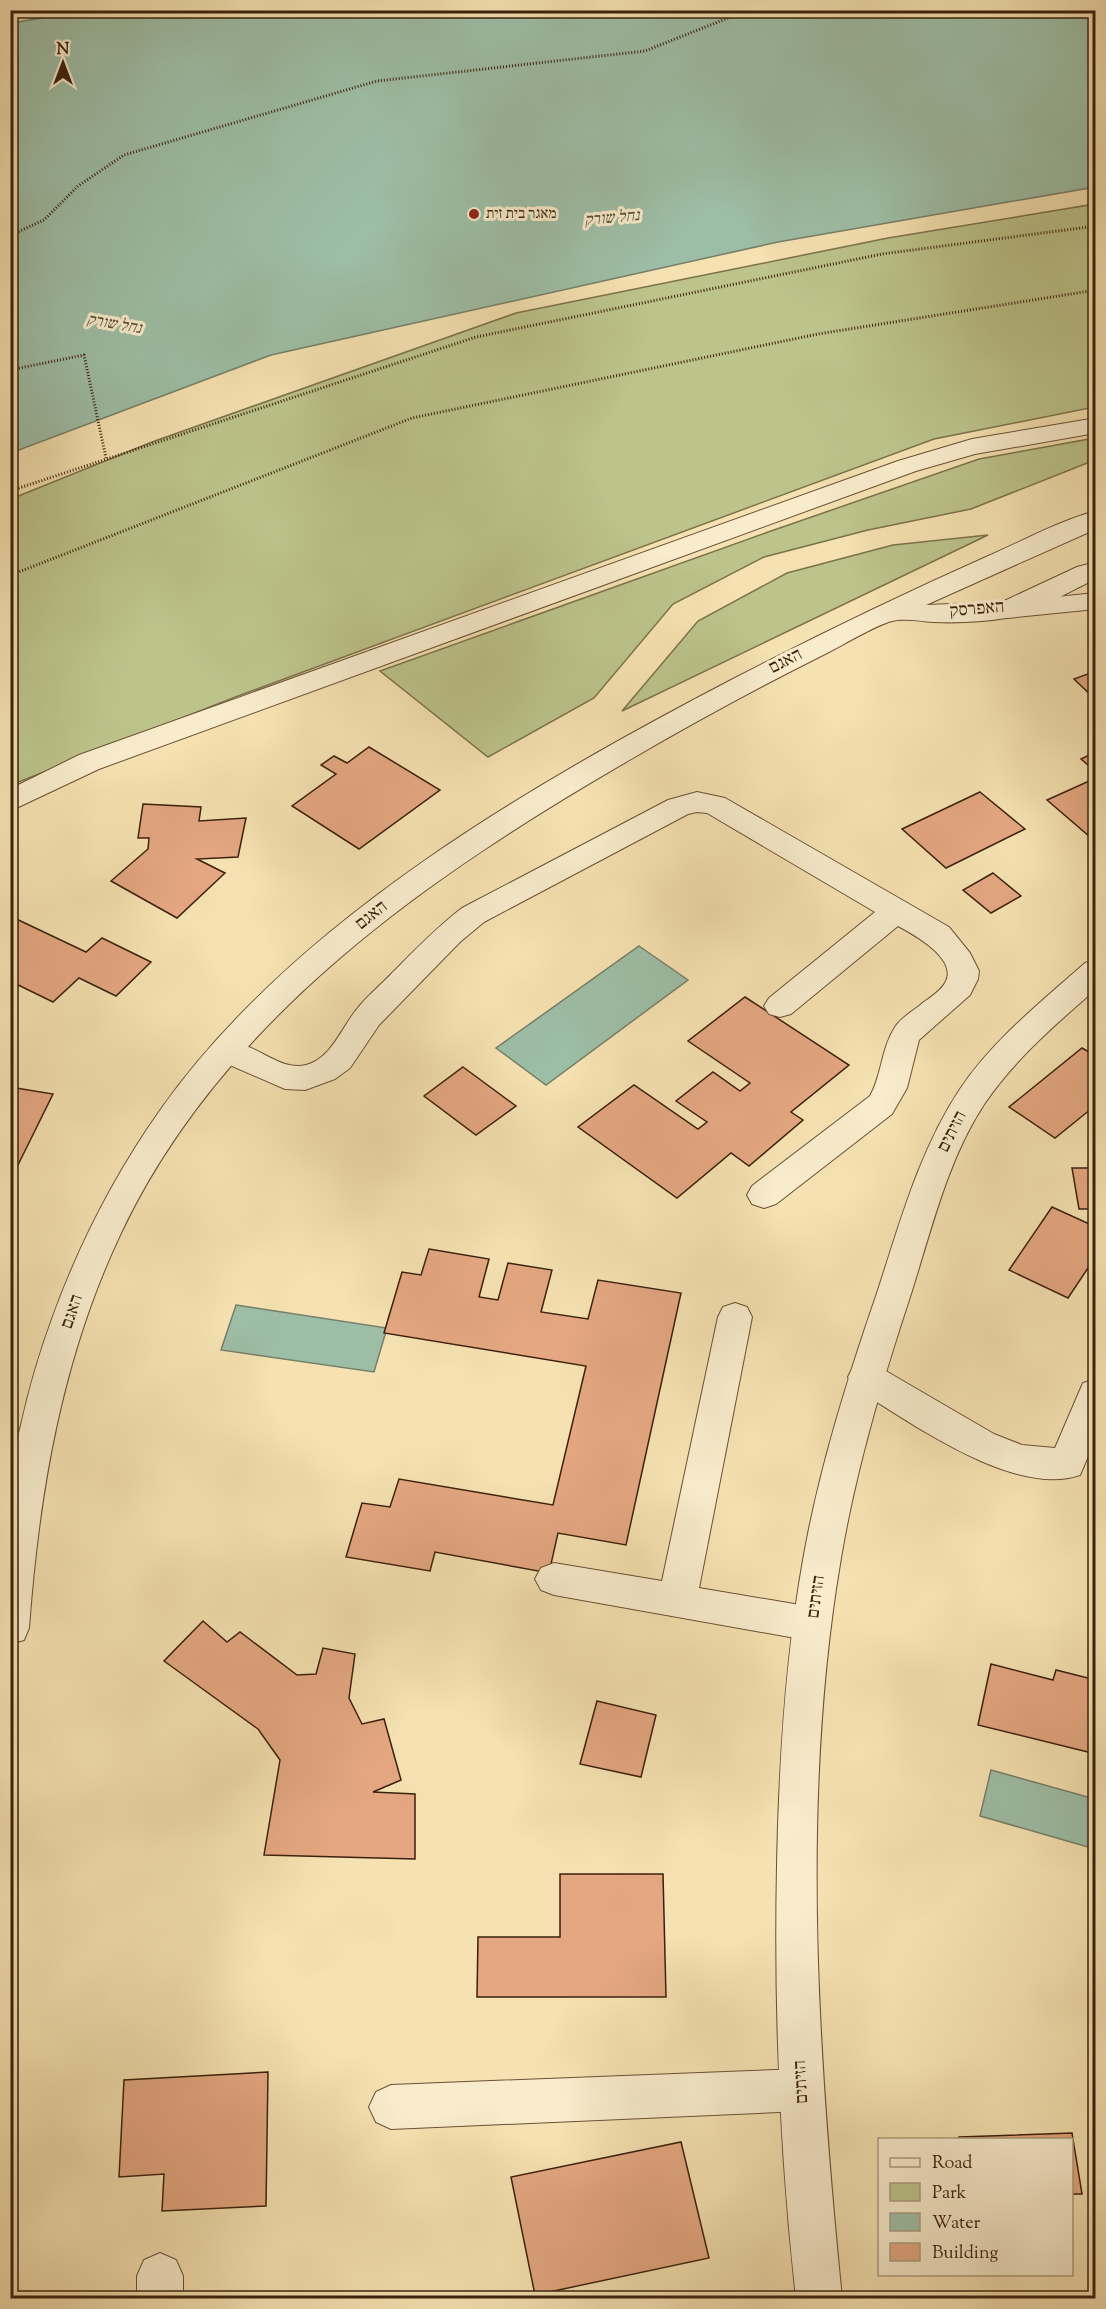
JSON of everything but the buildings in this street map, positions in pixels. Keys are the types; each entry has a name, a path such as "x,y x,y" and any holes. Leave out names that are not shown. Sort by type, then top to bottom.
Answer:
{"street":[{"path":"10,801 89,762 907,466 972,447 1095,425"},
{"name":"האגם","path":"10,1628 12,1594 28,1474 53,1367 87,1270 131,1182 186,1100 250,1023 326,952 413,884 510,818 680,718 787,661 887,612 1095,519"},
{"name":"האפרסק","path":"887,612 950,614 1007,610 1095,570"},
{"path":"1007,610 1095,601"},
{"path":"227,1051 285,1077 305,1078 324,1071 339,1060 368,1017 449,934 473,915 678,807 697,802 715,805 938,935 963,965 965,977 957,993 909,1030 902,1044 891,1087 881,1106 764,1195"},
{"path":"780,1006 896,911"},
{"name":"הזיתים","path":"819,2298 802,2090 797,1943 797,1828 812,1624 826,1534 844,1451 866,1377 937,1167 963,1113 980,1086 1009,1050 1095,971"},
{"path":"676,1601 735,1317"},
{"path":"866,1377 981,1445 1020,1460 1067,1464 1095,1393"},
{"path":"554,1579 812,1624"},
{"path":"391,2108 802,2090"}],"path":[{"path":"10,241 12,233 44,220 78,186 124,155 377,81 645,51 748,10"},
{"path":"10,491 476,337 882,254 1095,226"},
{"path":"10,575 412,418 818,334 1095,290"},
{"path":"10,370 84,356 106,458"}],"green space":[{"path":"1095,204 1095,407 934,439 238,696 11,785 11,499 152,442 516,313 888,238"},
{"path":"1095,438 1095,460 971,509 868,530 764,557 673,604 594,698 488,757 380,671 979,459"},
{"path":"988,535 622,711 698,621 787,573 893,545"}],"water":[{"name":"מאגר בית זית","path":"91,10 1095,11 1095,187 778,242 271,355 11,453 11,23"},
{"path":"639,946 688,980 546,1085 496,1048"},
{"path":"236,1305 387,1328 374,1372 221,1350"},
{"path":"991,1770 1095,1799 1095,1849 980,1816"}],"place":[{"name":"מאגר בית זית","path":"474,214"}],"water label":[{"name":"נחל שורק","path":"612,219"},
{"name":"נחל שורק","path":"114,325"}]}
